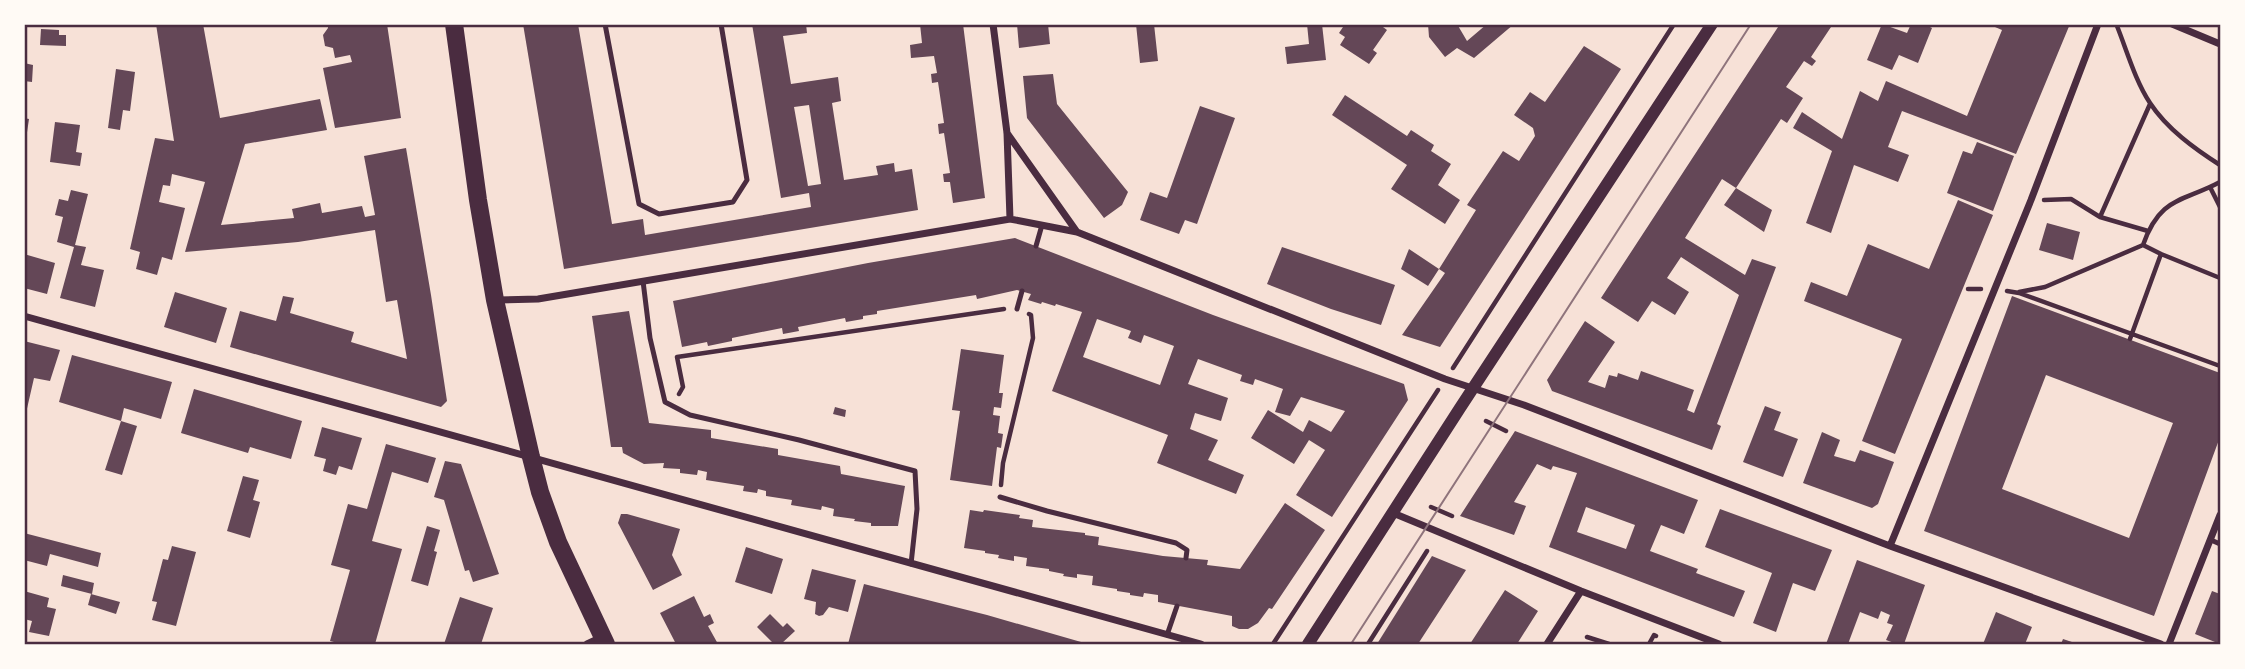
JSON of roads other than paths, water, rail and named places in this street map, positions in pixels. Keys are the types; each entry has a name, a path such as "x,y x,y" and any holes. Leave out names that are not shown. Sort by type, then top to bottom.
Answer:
{"main road":[{"path":"454,24 478,200 495,300 531,457 558,542 598,642"}],"street":[{"path":"993,24 1007,133 1010,219"},
{"path":"1308,645 1712,24"},
{"path":"1890,546 2031,200 2098,24"},
{"path":"2172,24 2221,44"},
{"path":"1007,133 1077,232"},
{"path":"495,300 538,299 1010,219 1077,232 1445,379 1524,404 1890,546 2161,645"},
{"path":"24,316 1200,645"},
{"path":"1393,513 1719,645"},
{"path":"2169,645 2221,515"},
{"path":"1547,645 1581,591"}],"lane":[{"path":"605,24 639,204 659,214 733,202 747,180 720,24"},
{"path":"1036,246 1042,225"},
{"path":"643,281 650,338 665,402 690,415 915,471 917,509 911,564"},
{"path":"1017,309 1023,291"},
{"path":"1000,497 1176,543 1188,550 1186,558"},
{"path":"2211,540 2221,544"},
{"path":"1167,635 1177,606"}],"tram line":[{"path":"1351,644 1751,24"}]}
